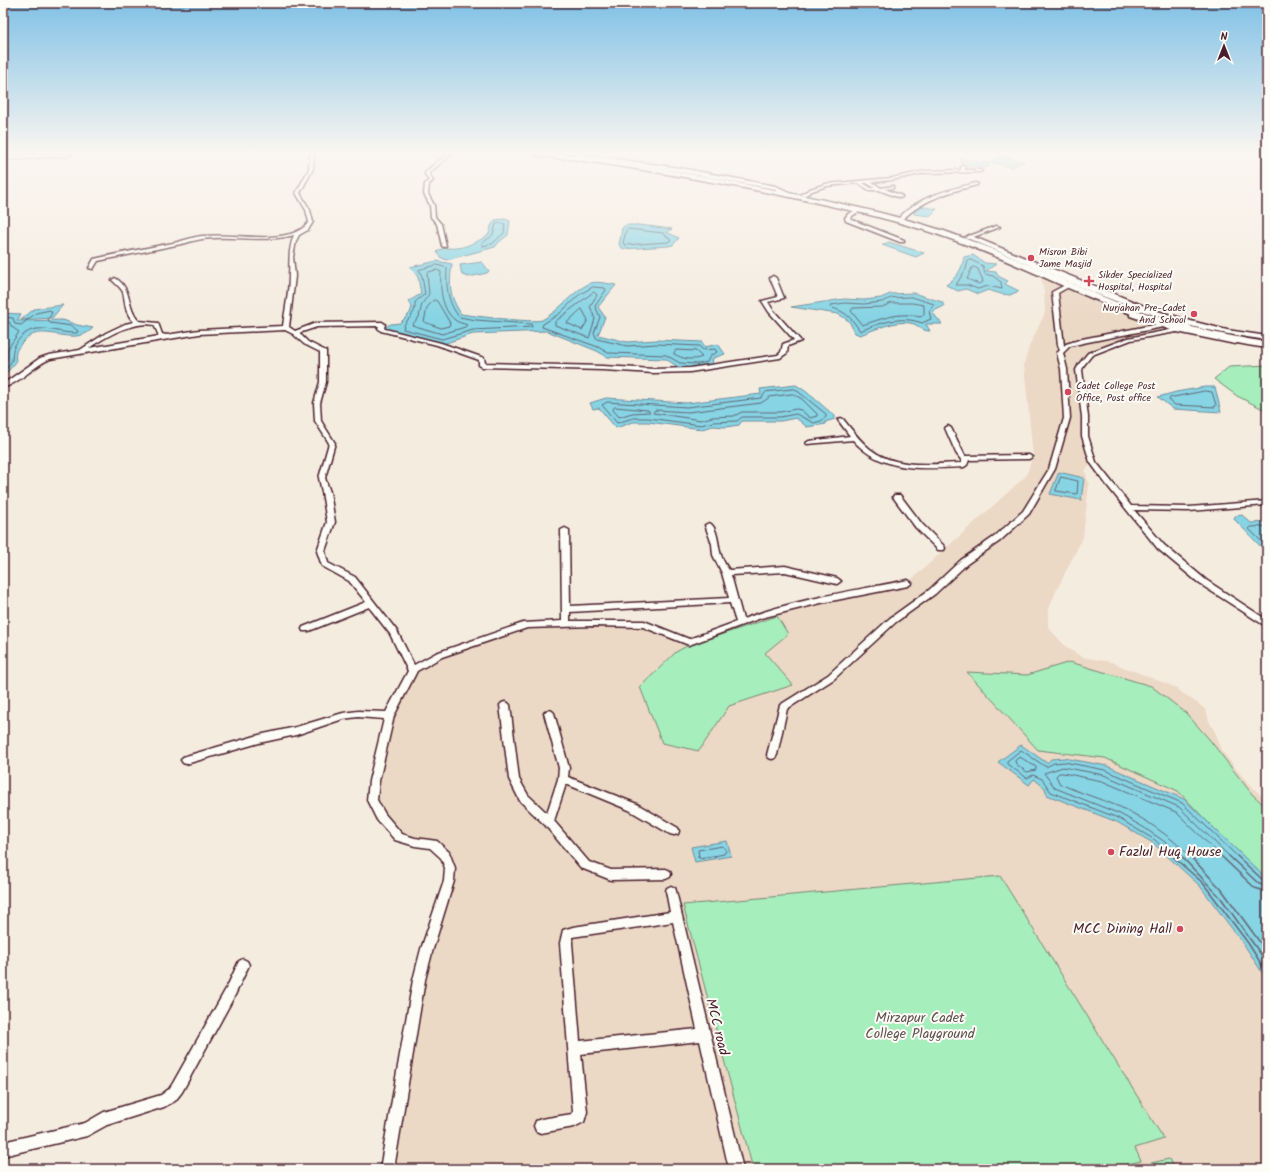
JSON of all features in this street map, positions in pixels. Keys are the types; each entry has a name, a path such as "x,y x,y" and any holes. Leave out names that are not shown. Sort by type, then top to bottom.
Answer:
{"highway":[{"path":"853,209 893,218 948,235 1129,310 1164,322 1213,336 1267,346"},
{"path":"861,209 901,218 967,237 1148,314 1204,330 1267,341"}],"main road":[{"path":"967,237 1144,310 1216,330 1267,338"},
{"path":"1067,285 1163,326 1216,339 1267,346"}],"street":[{"path":"91,268 96,260 186,242 190,239 215,237 277,238 299,232 306,229 310,222 307,209"},
{"path":"432,209 432,217 439,224 444,246"},
{"path":"901,218 911,209"},
{"path":"859,210 847,218 851,223 902,241"},
{"path":"967,237 998,227"},
{"path":"286,328 292,276 291,257 295,236 299,232"},
{"path":"295,333 316,325 383,324 381,328 383,330 456,350 482,359 482,365 604,368 654,371 690,370 780,356 784,353 785,345 798,341 771,311 765,301 781,298 773,278"},
{"path":"115,280 125,291 127,306 133,318 138,323"},
{"path":"1064,350 1061,344 1055,292 1067,285"},
{"path":"79,352 105,334 138,323 148,322 156,324 160,335 165,337"},
{"path":"772,755 783,706 831,677 893,620 932,592 964,562 997,539 1026,512 1052,469 1066,418 1064,369 1060,353 1068,345 1082,341 1163,326"},
{"path":"3,386 19,378 40,360 199,332 286,328 295,333 306,343 323,351 323,382 316,403 318,421 332,443 322,478 331,522 321,551 322,556 325,564 352,579 371,603 394,633 412,671"},
{"path":"1180,330 1120,342 1100,352 1090,354 1079,370 1085,418 1085,436 1093,462 1161,547 1203,582 1267,624"},
{"path":"841,420 854,438 868,450 877,457 889,461 933,466 964,465 964,460"},
{"path":"948,428 959,454 964,460"},
{"path":"809,443 854,438"},
{"path":"964,460 966,458 976,456 1029,457"},
{"path":"897,497 919,526 941,548"},
{"path":"1129,508 1189,509 1267,503"},
{"path":"710,525 717,555 726,573 740,622"},
{"path":"565,530 566,624"},
{"path":"726,573 785,569 837,582"},
{"path":"387,1169 418,980 449,881 450,868 446,855 433,844 415,842 399,837 381,817 372,800 374,780 389,716 412,671 439,655 526,625 644,624 689,642 759,616 820,600 908,583"},
{"path":"566,609 733,600"},
{"path":"306,629 371,603"},
{"path":"505,705 514,779 524,798 549,822 585,865 611,875 666,874"},
{"path":"549,713 564,768 563,779 549,822"},
{"path":"186,760 259,739 296,731 343,716 358,714 389,716"},
{"path":"563,779 633,807 674,831"},
{"name":"MCC road","path":"671,891 736,1169"},
{"path":"541,1126 574,1120 579,1117 580,1112 566,943 567,934 676,916"},
{"path":"3,1149 87,1129 104,1119 170,1098 177,1089 231,991 243,965"},
{"path":"575,1048 704,1034"}],"shaded area":[{"path":"1044,278 1153,324 1156,327 1165,329 1118,342 1115,345 1088,354 1079,364 1077,369 1092,462 1085,471 1089,485 1083,537 1057,589 1048,611 1048,627 1067,648 1082,657 1111,662 1172,686 1206,710 1221,750 1242,776 1267,802 1267,1169 393,1169 422,981 452,867 434,843 400,836 373,800 389,719 414,669 439,655 527,626 644,625 690,643 758,617 911,583 912,579 1026,476 1033,456 1024,364 1029,347 1045,313 1044,292 1041,279"}],"green space":[{"path":"1267,365 1267,411 1237,396 1214,379 1229,367"},
{"path":"777,616 788,634 765,653 793,685 729,706 699,751 662,743 640,687 676,652 687,646"},
{"path":"1070,662 1151,686 1186,713 1209,739 1252,794 1267,808 1267,884 1178,791 1105,758 1038,750 967,672 1027,675"},
{"name":"Mirzapur Cadet College Playground","path":"1000,876 1164,1139 1135,1148 1141,1161 1106,1169 753,1169 683,905"},
{"path":"1169,1159 1174,1169 1154,1169 1151,1163"}],"water":[{"path":"916,209 937,209 930,216 914,214 915,212 913,211"},
{"path":"505,219 510,221 508,235 495,247 446,260 440,257 437,252 444,248 464,247 479,241 489,234 491,226 495,220"},
{"path":"626,225 672,229 667,232 679,238 673,245 668,246 623,249 619,245 622,228"},
{"path":"889,242 924,253 916,257 882,245"},
{"path":"973,255 985,263 996,264 986,271 996,272 998,276 1008,281 1005,284 1019,291 1010,295 988,290 978,294 966,289 958,291 946,285 958,273 962,266 964,257"},
{"path":"437,261 452,264 450,284 452,296 461,314 516,320 542,320 549,316 585,286 594,282 604,283 616,285 598,307 605,317 598,335 627,342 656,340 702,342 705,347 718,344 725,354 713,358 712,364 699,368 678,367 666,359 607,357 597,351 547,331 473,334 443,344 383,328 391,324 400,323 410,313 412,307 409,301 421,294 418,277 410,267"},
{"path":"482,262 489,271 487,273 469,277 462,275 460,265"},
{"path":"913,293 942,302 944,306 932,312 942,324 926,324 930,331 927,331 916,325 904,322 885,326 860,335 855,333 849,321 838,314 791,307 844,299 864,300 881,298 890,294"},
{"path":"63,305 52,318 21,320 34,309"},
{"path":"3,313 21,314 17,321 63,320 77,325 93,328 85,334 76,336 38,333 30,336 18,348 16,362 3,377"},
{"path":"796,385 811,395 835,416 835,419 825,422 826,424 807,427 796,418 781,421 742,421 739,425 726,427 713,426 702,429 648,422 633,422 616,428 599,408 593,409 590,403 606,398 687,403 761,394 760,389"},
{"path":"1205,387 1215,387 1221,412 1173,409 1158,397 1176,392"},
{"path":"1059,472 1084,478 1081,500 1050,494"},
{"path":"1242,515 1251,523 1267,522 1267,553 1234,519 1235,516"},
{"path":"1021,745 1047,763 1051,759 1064,758 1107,766 1184,799 1267,879 1267,980 1245,946 1200,886 1153,843 1117,822 1047,795 1045,788 1034,779 1029,785 998,762"},
{"path":"727,841 731,856 695,862 691,847"}],"place":[{"name":"Misron Bibi Jame Masjid","path":"1031,258"},
{"name":"Sikder Specialized Hospital, Hospital","path":"1089,281"},
{"name":"Nurjahan Pre-Cadet And School","path":"1194,314"},
{"name":"Cadet College Post Office, Post office","path":"1068,392"},
{"name":"Fazlul Huq House","path":"1111,852"},
{"name":"MCC Dining Hall","path":"1180,929"}]}
